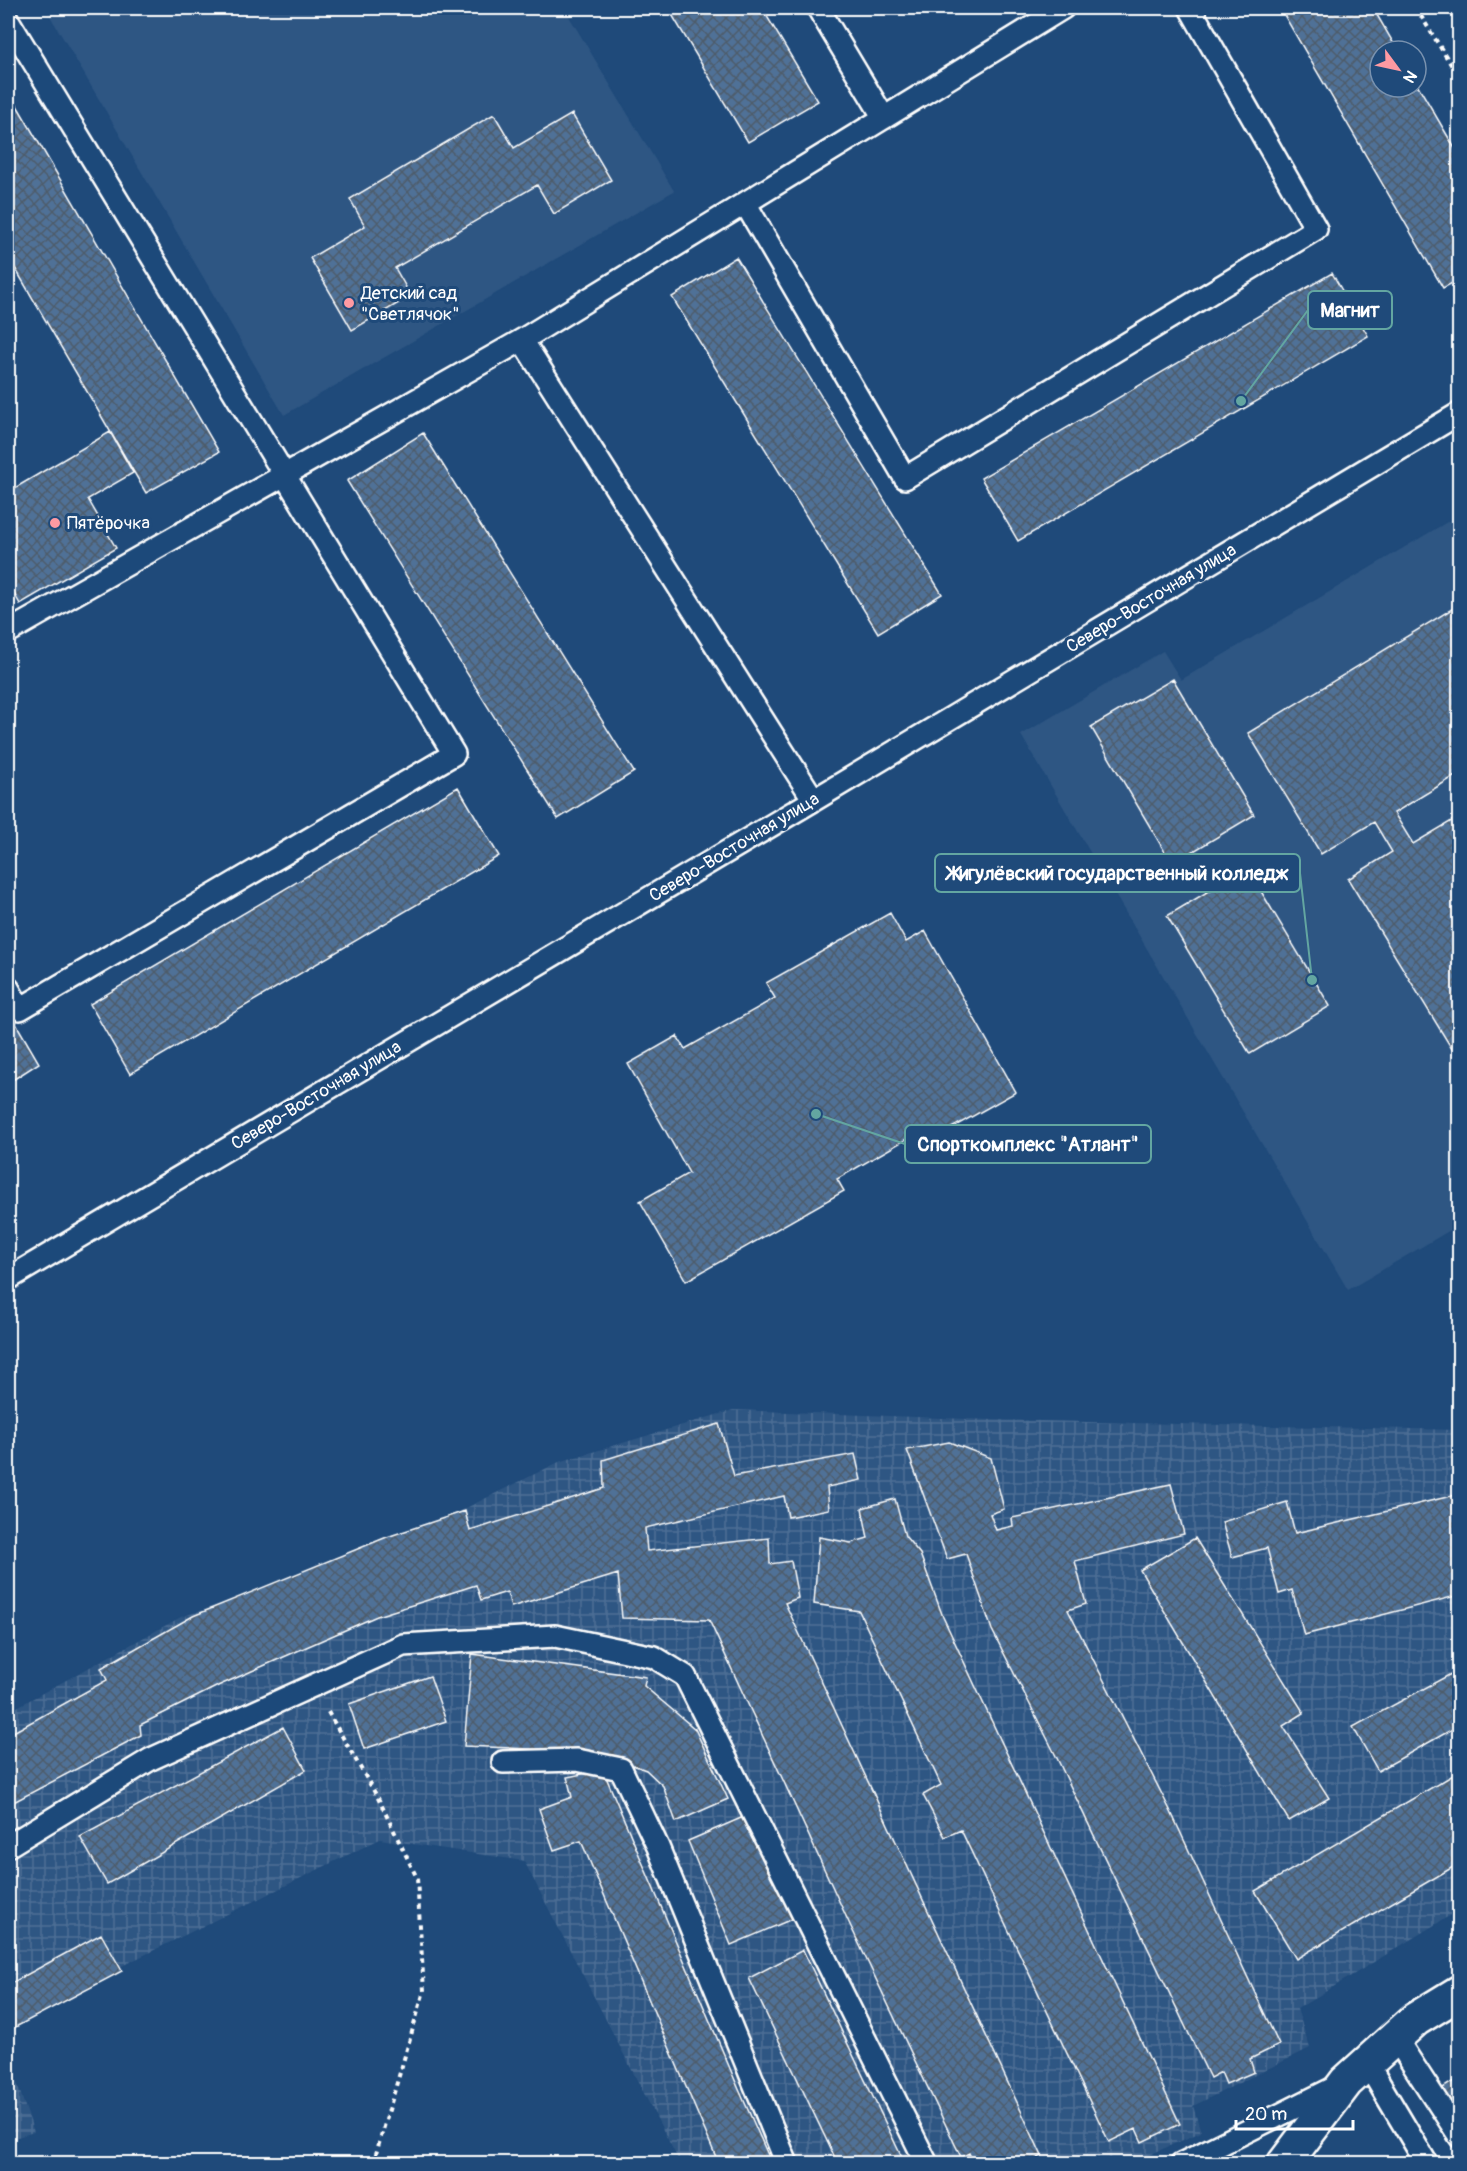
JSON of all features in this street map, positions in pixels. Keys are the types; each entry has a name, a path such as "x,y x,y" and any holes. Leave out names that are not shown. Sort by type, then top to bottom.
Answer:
{"street":[{"path":"1284,2163 1357,2072 1416,2019 1460,1992"}],"lane":[{"path":"818,8 884,118"},
{"path":"8,632 522,340 1064,8"},
{"path":"745,203 905,478 1316,229 1190,8"},
{"path":"8,21 454,754 20,1009 8,988"},
{"path":"522,340 814,800"},
{"name":"Северо-Восточная улица","path":"8,1279 1460,413"},
{"path":"8,1846 151,1759 403,1645 555,1636 654,1657 685,1676 927,2163"},
{"path":"503,1762 577,1760 621,1769 658,1847 787,2163"},
{"path":"1395,2037 1460,2137"},
{"path":"1181,2163 1357,2072 1427,2163"}],"path":[{"path":"1416,8 1460,80"},
{"path":"312,1686 378,1798 417,1878 424,1991 373,2163"}],"shaded area":[{"name":"Детский сад \"Светлячок\"","path":"564,8 674,191 284,415 46,9"},
{"path":"1459,515 1459,1225 1348,1290 1021,735 1163,651 1181,680"},
{"path":"733,1410 993,1420 1459,1430 1459,1910 1297,2009 1310,2048 1193,2106 1201,2132 1131,2163 680,2163 524,1861 380,1839 8,2022 8,1712 181,1617 369,1556 559,1462"},
{"path":"8,2058 34,2132 8,2140"}],"building":[{"path":"668,8 762,8 818,101 748,142"},
{"path":"1280,8 1373,8 1391,39 1368,39 1368,99 1426,99 1460,157 1460,279 1443,288"},
{"path":"15,102 219,452 146,493 8,256 8,106"},
{"path":"494,114 514,148 572,114 611,180 554,214 537,185 395,268 411,296 352,330 310,258 365,226 350,199"},
{"path":"736,257 942,594 878,633 672,297"},
{"path":"1332,273 1368,336 1018,541 981,478"},
{"name":"Пятёрочка","path":"110,432 133,473 88,499 116,548 20,604 8,583 8,492"},
{"path":"423,433 634,772 558,819 347,481"},
{"path":"1460,604 1460,773 1394,813 1413,844 1460,816 1460,1062 1348,879 1392,852 1374,822 1321,854 1248,733"},
{"path":"1173,679 1254,815 1172,864 1091,727"},
{"path":"458,787 499,856 130,1074 90,1004"},
{"path":"1247,868 1330,1006 1250,1054 1167,916"},
{"path":"890,913 906,942 925,931 1016,1092 916,1148 910,1137 837,1179 844,1191 686,1281 640,1201 689,1173 628,1064 677,1036 685,1049 775,998 766,983"},
{"path":"8,1010 39,1063 8,1083"},
{"path":"719,1424 734,1476 855,1454 861,1480 827,1487 829,1509 788,1517 784,1496 645,1528 647,1551 769,1538 770,1564 791,1561 798,1598 785,1603 1042,2156 1027,2164 974,2164 969,2153 961,2157 851,1927 709,1620 622,1618 618,1574 511,1607 507,1592 481,1600 476,1585 377,1616 220,1685 140,1725 141,1735 8,1805 8,1735 107,1680 101,1668 193,1616 387,1537 465,1511 470,1531 604,1488 603,1460"},
{"path":"949,1442 991,1458 1004,1509 990,1514 996,1530 1013,1526 1012,1518 1171,1484 1184,1534 1075,1561 1086,1604 1068,1610 1171,1812 1279,2045 1250,2059 1254,2072 1226,2084 1221,2072 1210,2078 1054,1752 992,1630 966,1554 947,1559 907,1450"},
{"path":"1460,1494 1460,1595 1304,1635 1292,1590 1279,1594 1267,1548 1232,1557 1222,1522 1287,1502 1295,1533"},
{"path":"895,1499 905,1536 920,1554 943,1617 1180,2124 1142,2142 1136,2129 1109,2142 961,1830 945,1837 923,1795 941,1785 859,1611 814,1604 819,1537 851,1543 868,1538 862,1508"},
{"path":"1195,1538 1304,1713 1283,1726 1329,1798 1289,1821 1140,1570"},
{"path":"472,1654 646,1677 644,1686 695,1729 728,1799 676,1822 663,1786 646,1770 598,1752 464,1746"},
{"path":"1460,1669 1460,1725 1378,1771 1353,1727"},
{"path":"430,1676 446,1721 364,1749 349,1704"},
{"path":"283,1727 306,1770 107,1884 80,1837"},
{"path":"603,1770 772,2164 719,2164 581,1841 554,1850 539,1809 572,1797 567,1777"},
{"path":"1460,1771 1460,1863 1296,1959 1255,1891"},
{"path":"748,1815 792,1919 731,1945 688,1841"},
{"path":"101,1934 122,1971 8,2031 8,1985"},
{"path":"803,1950 905,2164 838,2164 749,1978"},
{"path":"1460,2077 1460,2124 1438,2091"}],"place":[{"name":"Детский сад \"Светлячок\"","path":"349,303"},
{"name":"Магнит","path":"1241,401"},
{"name":"Пятёрочка","path":"55,523"},
{"name":"Жигулёвский государственный колледж","path":"1312,980"},
{"name":"Спорткомплекс \"Атлант\"","path":"816,1114"}]}
